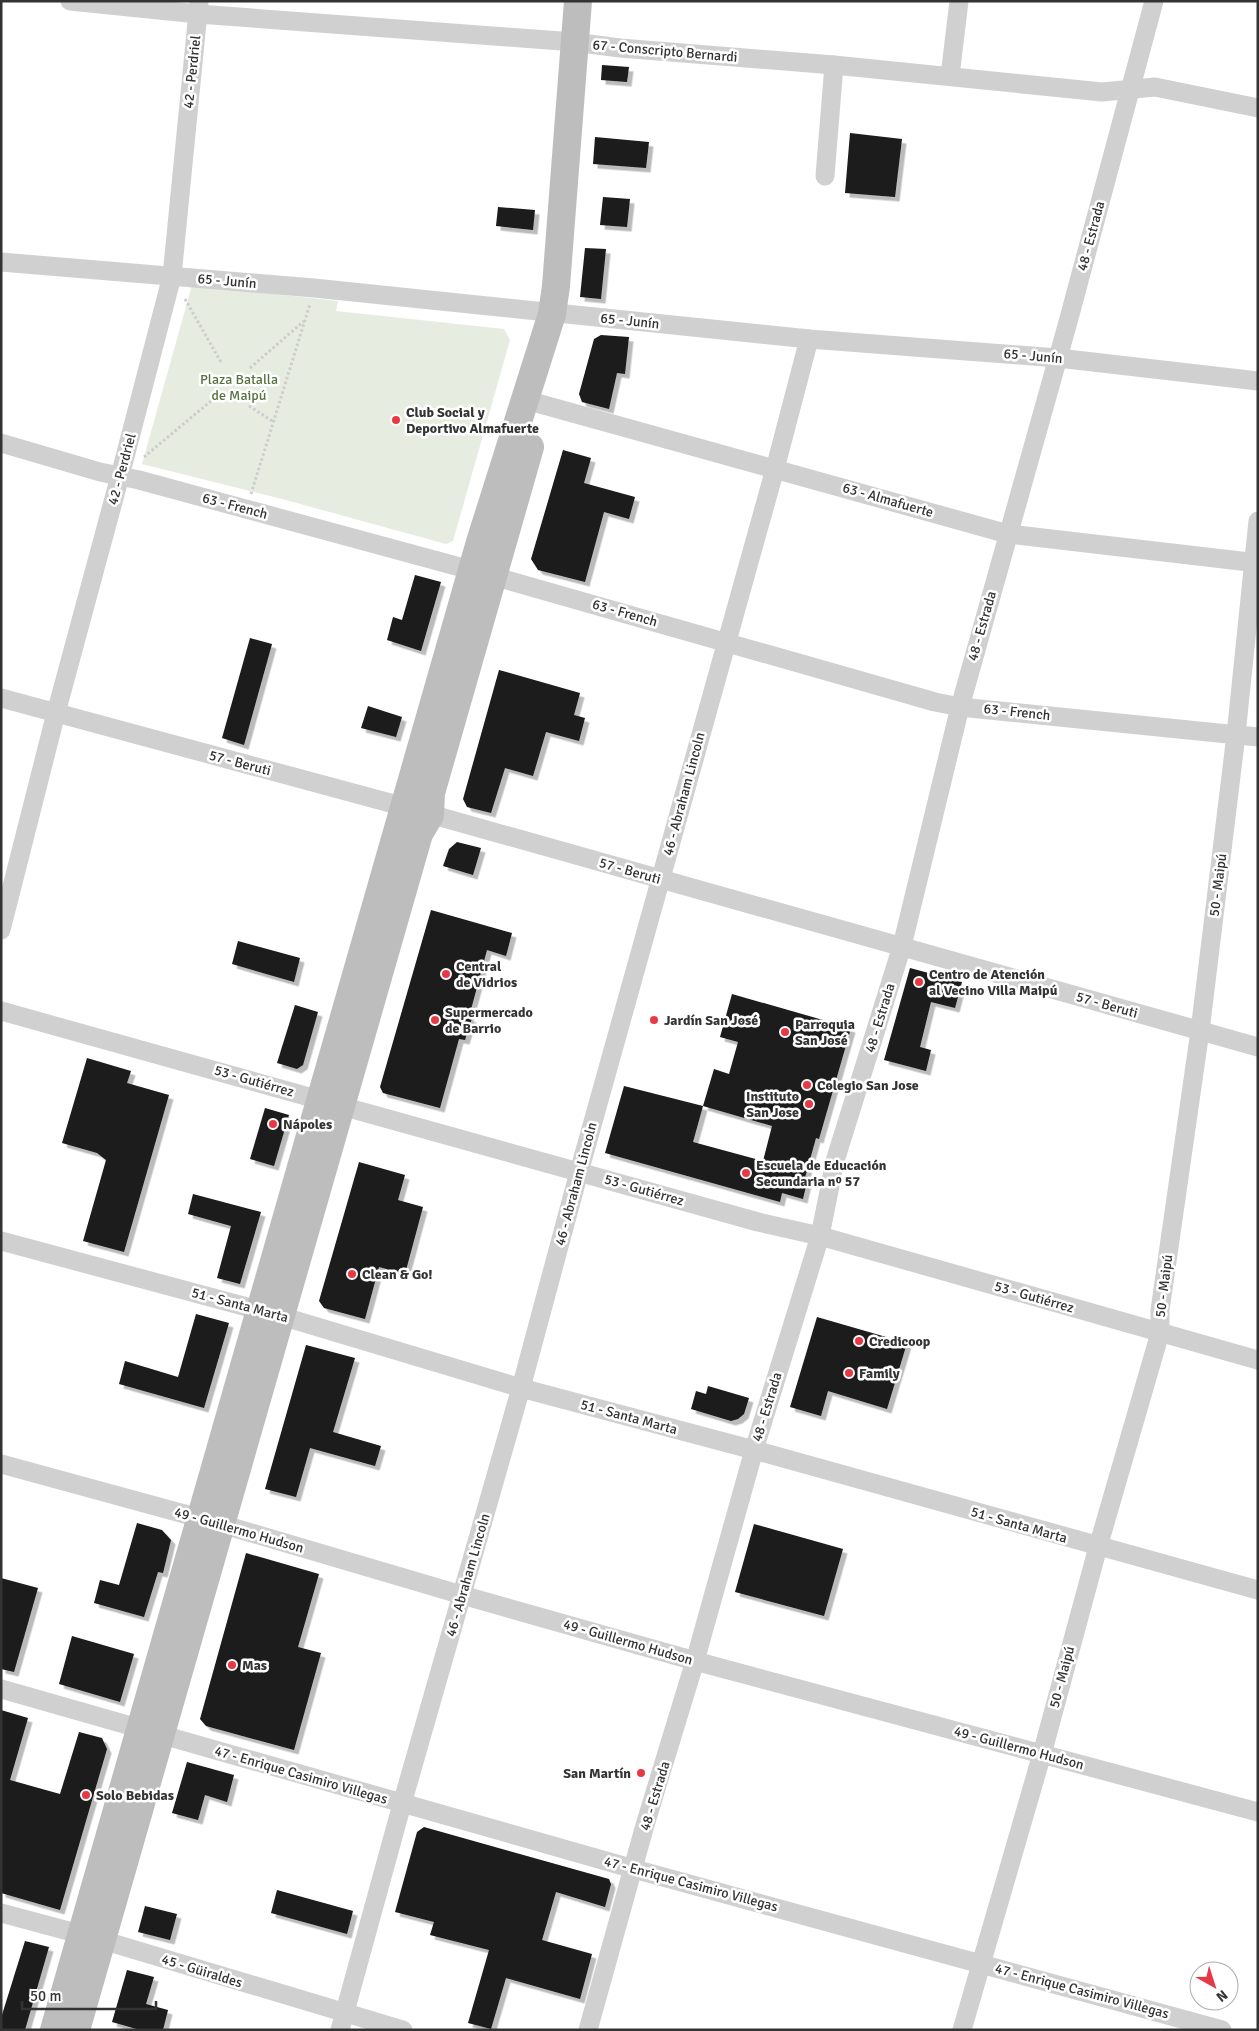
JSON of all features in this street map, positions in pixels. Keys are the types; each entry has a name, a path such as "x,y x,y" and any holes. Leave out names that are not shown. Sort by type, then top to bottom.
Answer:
{"main road":[{"path":"331,1103 404,807 482,574 534,402 556,286 578,1"},
{"path":"76,2030 92,1938 331,1103 419,834 430,815 431,793 482,574"},
{"path":"54,2030 92,1938"}],"street":[{"name":"67 - Conscripto Bernardi","path":"70,1 199,7 574,42 620,48 834,65 1102,92 1155,87 1258,108"},
{"path":"950,76 959,1"},
{"name":"48 - Estrada","path":"588,2030 754,1450 820,1236 835,1161 902,946 960,707 1058,358 1154,1"},
{"name":"42 - Perdriel","path":"1,930 56,713 172,276 199,7"},
{"path":"825,176 834,65"},
{"name":"65 - Junín","path":"1,262 314,288 809,339 1058,358 1258,381"},
{"name":"46 - Abraham Lincoln","path":"342,2022 521,1388 579,1172 775,469 809,339"},
{"name":"63 - Almafuerte","path":"534,402 1008,534 1256,563"},
{"name":"63 - French","path":"1,443 482,574 935,702 960,707 1258,737"},
{"name":"50 - Maipú","path":"962,2030 1042,1754 1098,1547 1160,1333 1160,1310 1200,1031 1236,735 1256,563 1258,521"},
{"name":"57 - Beruti","path":"1,698 404,807 1258,1047"},
{"name":"53 - Gutiérrez","path":"1,1011 758,1222 820,1236 1258,1360"},
{"name":"51 - Santa Marta","path":"1,1241 270,1313 521,1388 754,1450 1258,1590"},
{"name":"49 - Guillermo Hudson","path":"1,1464 211,1521 695,1661 1258,1812"},
{"name":"47 - Enrique Casimiro Villegas","path":"1,1689 634,1869 1222,2030"},
{"name":"45 - Güiraldes","path":"1,1913 92,1938 342,2022 402,2030"}],"path":[{"path":"172,276 222,364"},
{"path":"246,509 314,288"},
{"path":"250,368 305,320"},
{"path":"120,476 211,401"},
{"path":"249,406 274,422"}],"green space":[{"name":"Plaza Batalla de Maipú","path":"192,285 338,301 336,311 504,329 510,340 453,541 446,544 282,499 142,464"}],"building":[{"path":"602,65 629,67 627,82 601,80"},
{"path":"850,133 902,139 895,197 845,193"},
{"path":"595,137 649,142 646,168 593,164"},
{"path":"603,197 630,199 627,227 600,225"},
{"path":"498,207 535,210 533,230 496,226"},
{"path":"585,248 606,249 601,299 580,297"},
{"path":"601,335 629,337 625,374 617,373 609,409 582,402 579,394 594,339"},
{"path":"563,450 591,458 584,483 635,497 629,519 604,512 585,582 538,570 531,559"},
{"path":"415,575 441,582 421,651 387,640 393,617 402,620"},
{"path":"250,638 272,644 244,745 222,738"},
{"path":"499,670 580,693 574,715 585,718 579,741 546,732 533,776 505,768 491,813 467,807 463,799"},
{"path":"368,706 402,717 396,737 361,728"},
{"path":"457,842 481,848 473,875 443,866 449,849"},
{"path":"431,910 512,933 506,956 487,950 469,1017 472,1018 465,1040 459,1039 440,1108 383,1093 380,1087"},
{"path":"238,941 300,958 294,982 232,964"},
{"path":"910,968 962,982 955,1008 931,1002 920,1047 931,1050 926,1071 884,1060"},
{"path":"732,994 851,1028 819,1139 816,1138 804,1181 807,1182 803,1199 782,1193 780,1202 605,1153 624,1086 703,1106 714,1069 729,1074 738,1042 720,1037","holes":["703,1106 772,1126 763,1161 693,1142"]},
{"path":"295,1005 318,1012 303,1065 297,1069 277,1063"},
{"path":"87,1058 131,1071 127,1083 169,1095 124,1252 83,1241 106,1160 97,1153 62,1143"},
{"path":"265,1108 289,1115 274,1166 250,1159"},
{"path":"359,1162 405,1175 398,1200 423,1207 405,1274 379,1267 365,1319 324,1308 319,1301"},
{"path":"193,1194 261,1212 240,1284 217,1278 231,1226 188,1214"},
{"path":"196,1314 229,1323 204,1408 119,1384 125,1361 178,1377"},
{"path":"817,1317 907,1343 887,1409 828,1391 821,1416 790,1407"},
{"path":"306,1345 355,1358 333,1432 381,1446 375,1466 310,1448 296,1497 265,1489"},
{"path":"708,1386 749,1398 744,1414 738,1419 731,1421 691,1409 696,1391 706,1394"},
{"path":"137,1523 162,1530 171,1540 163,1573 158,1572 144,1617 94,1603 100,1580 119,1585"},
{"path":"754,1524 843,1549 824,1616 735,1592"},
{"path":"246,1553 319,1574 298,1647 321,1653 294,1750 206,1726 200,1719"},
{"path":"1,1578 38,1588 14,1672 1,1669"},
{"path":"72,1636 134,1654 120,1702 59,1684"},
{"path":"1,1710 28,1718 10,1780 60,1794 79,1732 102,1738 107,1749 60,1910 1,1893"},
{"path":"187,1762 234,1775 227,1802 205,1795 198,1820 172,1813"},
{"path":"424,1827 609,1879 611,1884 605,1907 556,1892 542,1940 592,1954 580,1999 506,1978 491,2029 468,2023 489,1950 430,1935 434,1922 395,1912 417,1832"},
{"path":"277,1890 353,1911 347,1934 271,1913"},
{"path":"145,1906 177,1914 170,1940 138,1932"},
{"path":"25,1941 49,1947 25,2030 1,2030 1,2018"},
{"path":"127,1970 154,1977 146,2004 168,2010 163,2030 140,2030 112,2022"}],"place":[{"name":"Club Social y Deportivo Almafuerte","path":"396,420"},
{"name":"Central de Vidrios","path":"446,974"},
{"name":"Centro de Atención al Vecino Villa Maipú","path":"919,982"},
{"name":"Supermercado de Barrio","path":"435,1020"},
{"name":"Jardín San José","path":"654,1020"},
{"name":"Parroquia San José","path":"785,1032"},
{"name":"Colegio San Jose","path":"807,1085"},
{"name":"Instituto San Jose","path":"809,1104"},
{"name":"Nápoles","path":"273,1124"},
{"name":"Escuela de Educación Secundaria nº 57","path":"746,1173"},
{"name":"Clean & Go!","path":"352,1274"},
{"name":"Credicoop","path":"859,1341"},
{"name":"Family","path":"849,1373"},
{"name":"Mas","path":"232,1665"},
{"name":"San Martín","path":"641,1773"},
{"name":"Solo Bebidas","path":"86,1795"}]}
